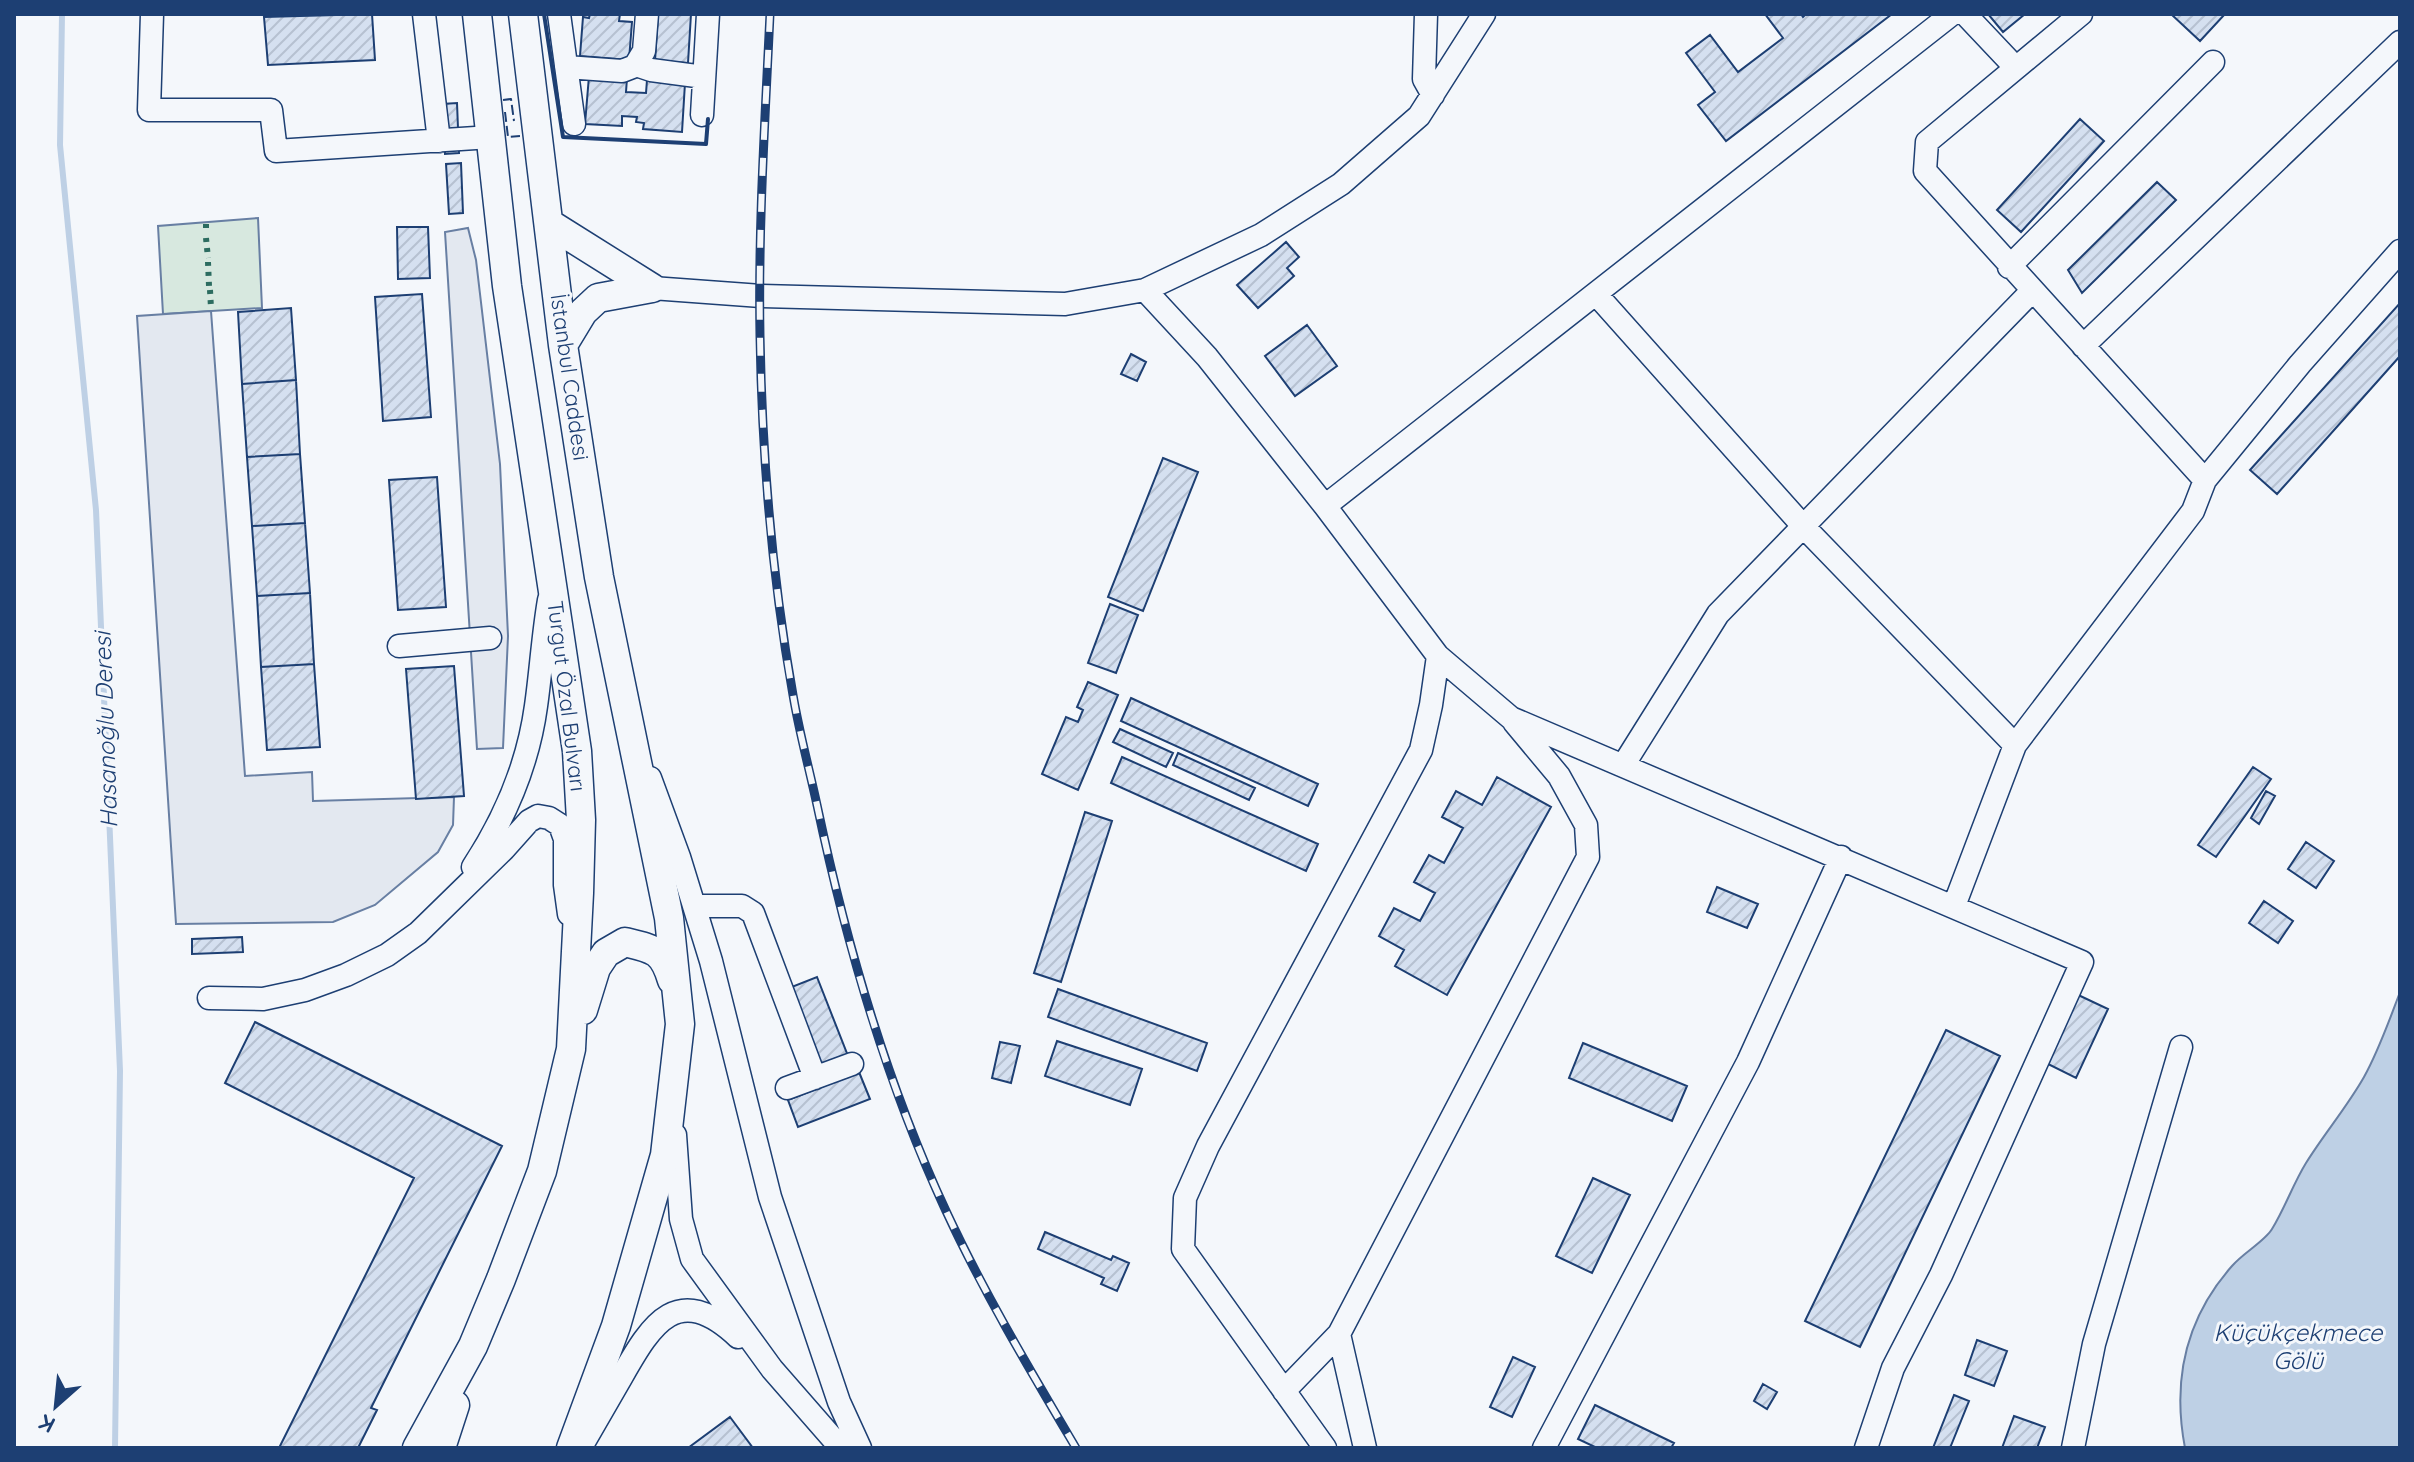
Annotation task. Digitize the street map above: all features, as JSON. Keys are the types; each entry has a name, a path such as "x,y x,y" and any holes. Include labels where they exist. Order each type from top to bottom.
{"main road":[{"name":"Turgut Özal Bulvarı","path":"417,1448 473,1346 542,1171 571,1049 576,947 581,820 577,751 507,286 477,14"},
{"name":"İstanbul Caddesi","path":"523,14 563,345 599,577 633,737"},
{"path":"550,224 652,288"},
{"path":"563,345 583,312 598,298 652,288"},
{"path":"571,1448 616,1326 665,1155 680,1024 669,918 633,737"},
{"path":"571,1049 596,968 606,953 625,942 651,948 663,957 672,977 680,1024"},
{"path":"441,1448 473,1346"}],"street":[{"path":"152,14 149,110 271,110 276,151 491,137"},
{"path":"424,14 439,141"},
{"path":"559,14 574,124"},
{"path":"566,67 622,71 636,65 644,51 647,14"},
{"path":"702,115 708,14"},
{"path":"1426,14 1424,79 1433,95"},
{"path":"652,288 761,296 1065,304 1145,290 1261,235 1341,184 1419,116 1484,14"},
{"path":"1325,506 1952,14"},
{"path":"1965,14 2016,68"},
{"path":"2081,14 1927,142 1925,171 2205,480"},
{"path":"2083,346 2400,42"},
{"path":"2009,267 2213,62"},
{"path":"636,65 704,77"},
{"path":"1954,906 2015,745 2193,511 2205,480 2300,364 2400,251"},
{"path":"1145,290 1207,357 1438,656 1511,718 1559,776 1586,825 1588,857 1339,1334 1284,1391"},
{"path":"1624,764 1718,614 2032,291"},
{"path":"1596,294 1803,526 2015,745"},
{"path":"453,898 505,814 524,764 536,708 552,579"},
{"path":"399,646 490,638"},
{"path":"1325,1448 1183,1249 1185,1198 1208,1146 1421,750 1438,656"},
{"path":"1511,718 2082,962 1941,1275 1893,1368 1866,1448"},
{"path":"633,737 675,845 711,961 770,1197 839,1402 860,1448"},
{"path":"209,998 263,999 305,990 387,955 418,933 529,821 538,816 560,825 565,839 565,885 576,947"},
{"path":"1544,1448 1748,1062 1841,857"},
{"path":"694,906 742,906 753,913 815,1078"},
{"path":"2073,1448 2094,1344 2181,1047"},
{"path":"787,1088 852,1064"},
{"path":"672,1095 681,1219 692,1259 772,1369 841,1448"},
{"path":"581,1448 638,1347 652,1327 668,1315 698,1313 717,1319 772,1369"},
{"path":"1339,1334 1365,1448"}],"shaded area":[{"path":"258,218 262,308 163,314 158,226"},
{"path":"468,228 476,260 500,464 508,636 503,748 477,749 445,232"},
{"path":"211,311 245,776 312,772 313,801 454,797 453,825 438,852 375,905 333,922 176,924 137,316"}],"water":[{"name":"Küçükçekmece Gölü","path":"2400,992 2400,1448 2185,1448 2181,1423 2182,1374 2186,1351 2203,1307 2232,1266 2272,1229 2306,1163 2364,1077"}],"building":[{"path":"372,14 375,60 268,65 264,17"},
{"path":"590,14 620,14 619,21 632,22 629,60 580,56 583,17 589,18"},
{"path":"658,14 691,14 688,63 655,61"},
{"path":"1765,14 1801,14 1803,17 1806,14 1892,14 1726,141 1698,105 1715,92 1686,53 1710,35 1738,72 1783,38"},
{"path":"1988,14 2025,14 2003,32"},
{"path":"2171,14 2225,14 2200,41"},
{"path":"589,76 627,78 626,92 646,93 647,80 685,83 682,132 643,129 644,123 636,122 637,117 622,116 622,126 585,124"},
{"path":"457,103 459,153 445,154 442,104"},
{"path":"2080,119 2104,141 2021,232 1997,210"},
{"path":"461,163 463,213 449,214 446,164"},
{"path":"2157,182 2176,200 2082,293 2068,270"},
{"path":"397,227 428,227 430,278 398,279"},
{"path":"1286,242 1299,257 1287,268 1294,276 1258,308 1237,285"},
{"path":"422,294 431,417 383,421 375,297"},
{"path":"2400,303 2400,356 2277,494 2250,470"},
{"path":"291,308 296,380 242,384 238,312"},
{"path":"1307,325 1337,366 1295,396 1265,356"},
{"path":"1131,354 1146,362 1137,381 1121,374"},
{"path":"296,380 300,454 247,457 242,384"},
{"path":"300,454 305,523 252,526 247,457"},
{"path":"1163,458 1198,472 1143,611 1108,597"},
{"path":"437,477 446,607 398,610 389,480"},
{"path":"305,523 310,593 257,596 252,526"},
{"path":"310,593 314,664 261,667 257,596"},
{"path":"1110,604 1138,615 1116,673 1088,663"},
{"path":"314,664 320,747 267,750 261,667"},
{"path":"454,666 464,796 416,799 406,669"},
{"path":"1088,682 1118,695 1078,790 1042,774 1066,717 1078,722 1083,710 1077,707"},
{"path":"1131,698 1318,784 1308,806 1121,721"},
{"path":"1120,729 1173,753 1166,767 1113,742"},
{"path":"1178,753 1255,788 1249,800 1173,765"},
{"path":"1122,757 1318,844 1306,871 1111,783"},
{"path":"2253,767 2271,779 2216,857 2198,845"},
{"path":"1497,777 1551,807 1447,995 1395,966 1404,950 1379,936 1394,908 1420,921 1435,893 1414,882 1429,855 1444,863 1463,828 1442,817 1456,791 1482,805"},
{"path":"2266,791 2275,796 2259,824 2251,818"},
{"path":"1085,812 1112,821 1061,982 1034,973"},
{"path":"2306,842 2334,861 2316,888 2288,869"},
{"path":"1717,887 1758,904 1747,928 1707,912"},
{"path":"2264,901 2293,921 2278,943 2249,923"},
{"path":"242,937 243,952 192,954 192,939"},
{"path":"817,977 848,1056 820,1067 789,988"},
{"path":"1058,989 1207,1043 1197,1071 1048,1017"},
{"path":"2074,993 2108,1009 2076,1078 2042,1061"},
{"path":"255,1022 502,1146 371,1408 377,1410 358,1448 279,1448 414,1178 225,1083"},
{"path":"1946,1030 2000,1056 1860,1347 1805,1321"},
{"path":"1057,1041 1142,1069 1130,1105 1045,1076"},
{"path":"1000,1042 1020,1046 1011,1083 992,1078"},
{"path":"1583,1043 1687,1086 1672,1121 1569,1078"},
{"path":"859,1072 870,1099 798,1127 788,1100"},
{"path":"1593,1178 1630,1195 1592,1273 1556,1256"},
{"path":"1045,1232 1111,1260 1113,1256 1129,1263 1117,1291 1101,1284 1104,1278 1038,1249"},
{"path":"1977,1340 2007,1351 1994,1386 1965,1375"},
{"path":"1513,1357 1535,1367 1512,1417 1490,1407"},
{"path":"1763,1384 1777,1392 1767,1409 1754,1401"},
{"path":"1954,1395 1969,1401 1950,1448 1933,1448"},
{"path":"1595,1405 1674,1443 1671,1448 1597,1448 1578,1439"},
{"path":"2014,1416 2045,1427 2037,1448 2002,1448"},
{"path":"730,1417 753,1448 688,1448"}],"waterway":[{"name":"Hasanoğlu Deresi","path":"62,14 60,145 96,510 120,1071 115,1448"}],"railway":[{"path":"770,14 761,215 761,381 774,561 798,722 841,909 870,1011 905,1113 924,1162 976,1272 1076,1448"}],"hedge":[{"path":"206,224 206,233"},
{"path":"206,238 208,258"},
{"path":"208,262 209,286"},
{"path":"210,290 211,308"}],"fence":[{"path":"544,14 563,137 706,144 708,119"},
{"path":"503,100 511,99 514,121"},
{"path":"505,112 508,137 520,136"}],"wall":[{"path":"544,14 563,137 706,144 708,119"}]}
